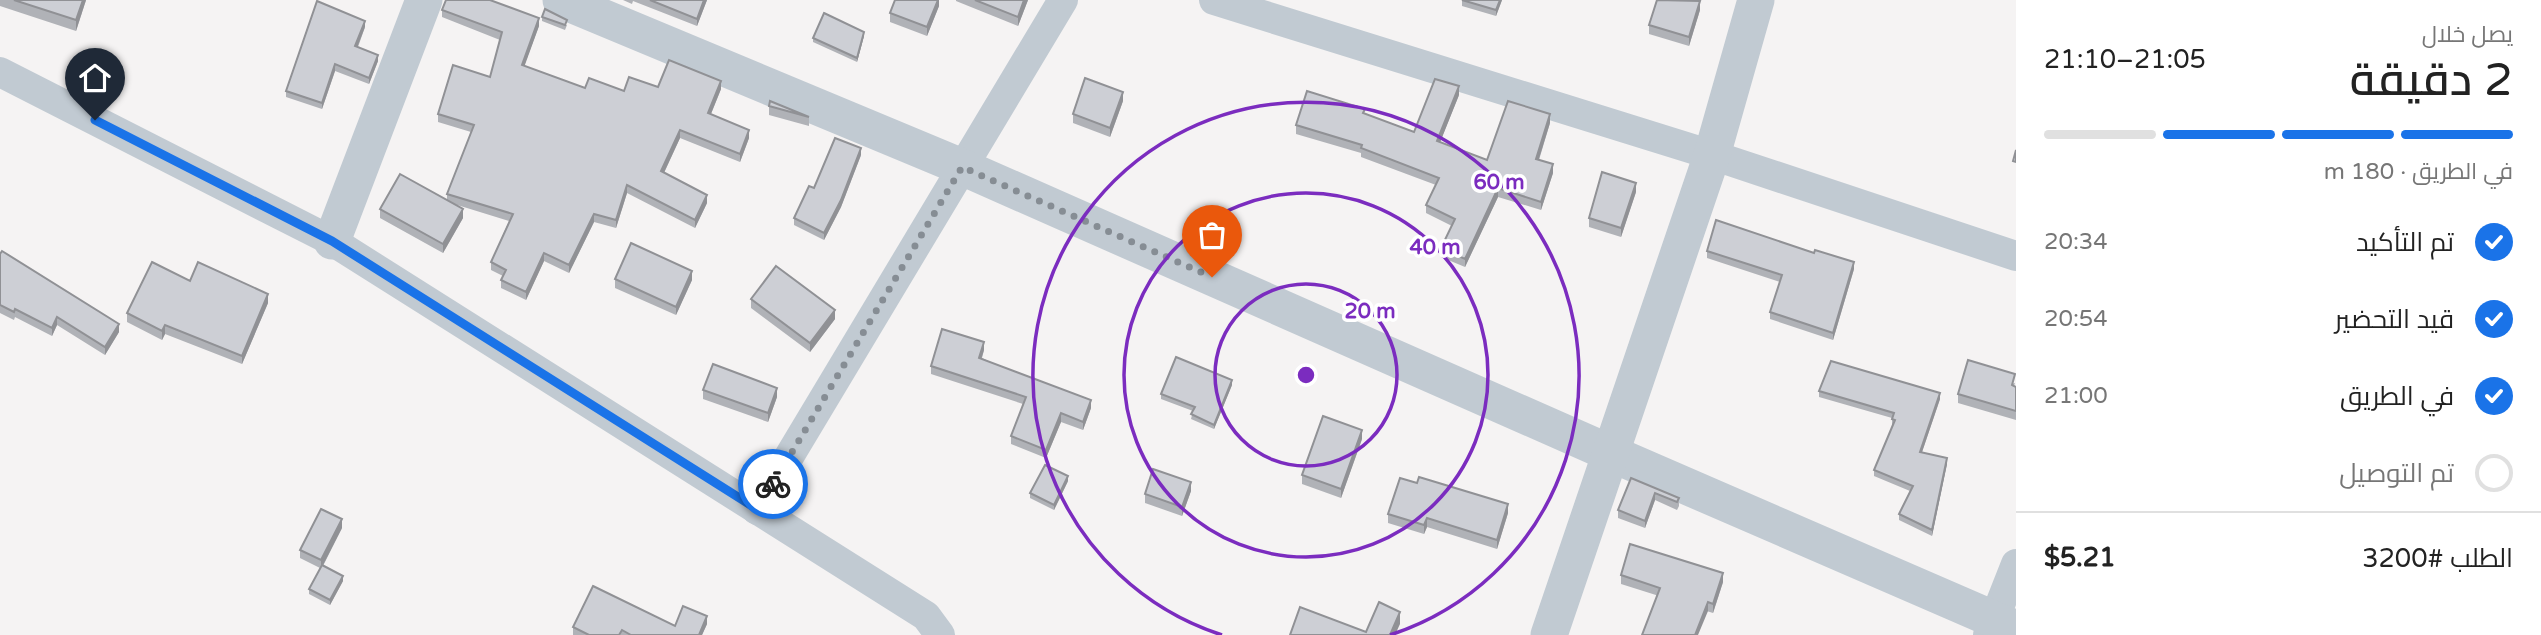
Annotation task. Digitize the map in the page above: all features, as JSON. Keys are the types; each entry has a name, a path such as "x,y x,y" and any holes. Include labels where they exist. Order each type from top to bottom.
{"street":[{"path":"332,241 424,0"},
{"path":"561,0 962,167 2000,628 2016,564"},
{"path":"757,509 1063,0"},
{"path":"1214,0 1712,155 2016,256"},
{"path":"1549,635 1712,155 1756,0"},
{"path":"0,72 332,241 757,509 933,626 960,635"}],"building":[{"path":"14,0 83,0 76,20"},
{"path":"446,0 490,0 539,18 522,65 585,88 589,78 624,91 629,77 658,87 669,60 721,81 708,113 749,130 740,154 680,130 661,171 707,195 695,220 627,185 616,220 594,214 569,265 544,253 526,292 501,280 506,270 491,262 513,214 447,194 474,125 438,114 453,65 490,77 502,32 442,10"},
{"path":"650,0 704,0 697,19"},
{"path":"895,0 938,0 927,27 890,13"},
{"path":"975,0 1024,0 1018,17"},
{"path":"1462,0 1500,0 1496,10"},
{"path":"1657,0 1700,1 1689,37 1649,25"},
{"path":"317,1 365,21 355,46 378,55 369,78 335,64 322,103 286,91"},
{"path":"545,9 567,20 565,25 542,17"},
{"path":"824,13 864,32 857,58 813,38"},
{"path":"1085,78 1123,92 1110,128 1073,114"},
{"path":"1435,79 1459,86 1437,141 1487,160 1508,101 1550,114 1536,159 1553,164 1541,202 1498,188 1465,259 1441,248 1455,219 1426,205 1439,178 1361,148 1362,145 1296,125 1307,91 1365,109 1363,113 1414,132"},
{"path":"770,101 809,117 769,106"},
{"path":"835,138 861,148 841,200 824,233 794,218 809,186 814,188"},
{"path":"1602,172 1636,183 1621,228 1589,218"},
{"path":"400,174 463,209 443,244 380,209"},
{"path":"1716,220 1814,253 1815,250 1854,262 1833,333 1770,312 1782,275 1707,251"},
{"path":"631,243 692,271 676,307 615,279"},
{"path":"2,251 119,324 105,347 57,317 52,328 15,309 14,312 0,305"},
{"path":"152,262 190,281 198,262 268,294 242,356 165,325 162,331 127,313"},
{"path":"776,266 835,310 810,343 751,299"},
{"path":"942,329 984,342 979,358 1091,400 1083,422 1061,413 1046,450 1011,436 1026,397 931,366"},
{"path":"1176,357 1232,380 1214,425 1191,414 1195,407 1161,394"},
{"path":"1968,360 2015,374 2012,385 2016,387 2016,411 1958,394"},
{"path":"1831,361 1940,393 1920,452 1947,458 1932,530 1899,514 1913,486 1874,470 1895,420 1892,419 1894,413 1819,391"},
{"path":"713,364 777,388 768,413 703,390"},
{"path":"1323,416 1362,430 1341,489 1302,475"},
{"path":"1045,465 1068,476 1054,505 1030,493"},
{"path":"1153,469 1191,482 1182,507 1145,494"},
{"path":"1419,477 1508,504 1497,540 1427,518 1424,525 1388,514 1400,478 1417,483"},
{"path":"1631,478 1679,498 1677,502 1655,493 1645,521 1618,510"},
{"path":"321,509 342,519 321,560 300,550"},
{"path":"1630,544 1723,573 1713,604 1708,602 1695,635 1642,635 1660,588 1621,575"},
{"path":"322,565 343,576 330,600 309,589"},
{"path":"593,586 675,626 683,606 707,616 699,635 631,635 622,630 619,635 589,635 573,627"},
{"path":"1379,602 1400,612 1390,635 1290,635 1300,607 1366,632"}],"way so far":[{"path":"773,484 962,167 1212,277"}],"route":[{"path":"95,120 332,241 757,509 773,484"}]}
